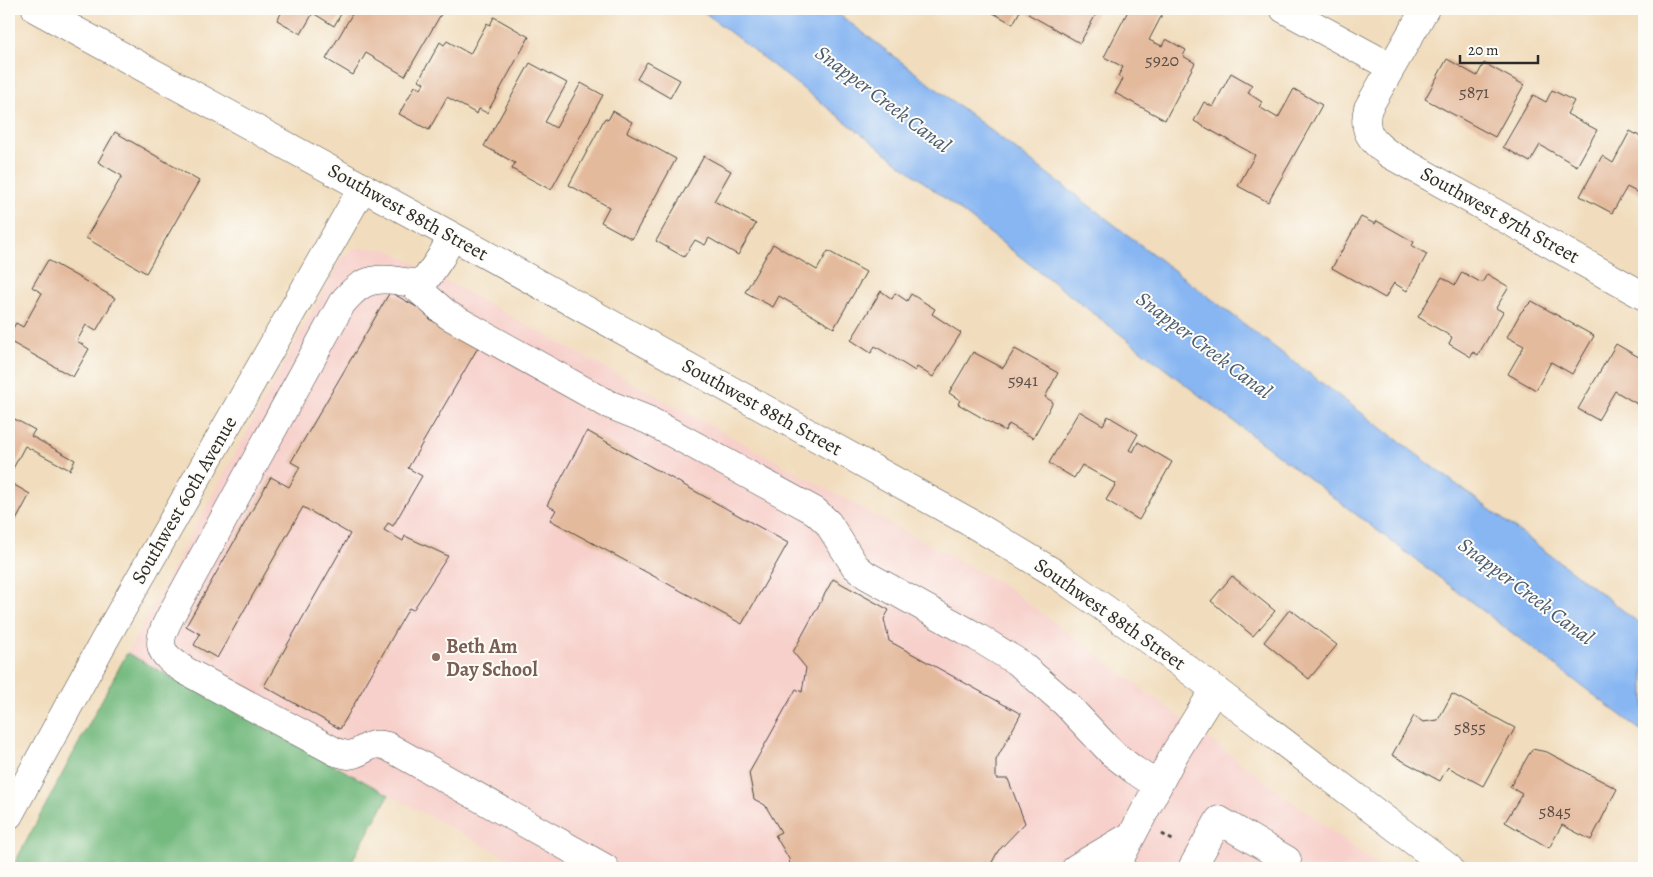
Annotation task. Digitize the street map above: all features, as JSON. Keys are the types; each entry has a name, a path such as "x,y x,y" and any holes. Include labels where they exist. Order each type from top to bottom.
{"street":[{"name":"Southwest 88th Street","path":"36,9 452,236 1017,550 1083,592 1215,689 1449,868"},
{"path":"1284,9 1391,67 1425,9"},
{"name":"Southwest 87th Street","path":"1391,67 1368,108 1366,125 1368,133 1374,142 1389,154 1644,296"},
{"name":"Southwest 60th Avenue","path":"9,815 99,649 363,187"},
{"path":"452,236 441,257 424,282 412,284 393,280 370,280 359,286 342,302 171,615 162,633 160,642 168,658 186,671 336,752 348,755 368,745 379,744 387,746 605,868"},
{"path":"412,284 448,315 608,404 648,420 815,511 828,523 855,566 866,575 1020,663 1065,703 1112,752 1158,786"},
{"path":"1115,868 1192,724 1215,689"},
{"path":"1192,868 1219,820 1287,860 1282,868"},
{"path":"1076,868 1132,835"}],"shaded area":[{"path":"358,247 389,250 1007,587 1381,868 525,868 127,653 342,257"}],"green space":[{"path":"127,653 389,795 348,868 12,868"}],"water":[{"name":"Snapper Creek Canal","path":"700,9 832,9 1290,359 1610,600 1644,627 1644,733 1204,399"}],"building":[{"path":"284,9 344,9 334,26 313,13 301,34 277,20"},
{"path":"355,9 444,9 405,76 366,53 353,75 326,59"},
{"path":"986,9 1021,9 1013,24"},
{"path":"1032,9 1099,9 1080,43 1028,14"},
{"path":"1129,9 1165,9 1149,40 1162,46 1166,39 1186,50 1183,56 1195,63 1165,120 1115,93 1123,79 1118,76 1123,67 1104,57"},
{"path":"494,17 529,37 487,113 479,109 477,114 447,97 429,130 399,114 415,86 421,89 424,83 419,80 440,42 444,45 447,41 470,54 487,23 490,25"},
{"path":"1447,59 1477,76 1484,63 1524,85 1495,137 1425,99"},
{"path":"647,62 680,80 670,98 637,79"},
{"path":"530,63 567,83 545,122 556,128 581,83 603,95 551,190 512,169 515,163 484,146"},
{"path":"1231,73 1252,85 1248,93 1262,102 1259,107 1278,118 1294,89 1322,105 1268,202 1238,186 1255,155 1194,121 1204,102 1213,107"},
{"path":"1552,90 1574,101 1567,114 1597,130 1577,166 1540,145 1530,162 1503,147 1533,95 1546,102"},
{"path":"613,111 632,122 627,132 676,159 632,239 601,222 609,207 569,185 605,118 608,120"},
{"path":"1630,131 1641,137 1644,132 1644,196 1627,187 1612,213 1580,196 1602,156 1613,163"},
{"path":"115,132 199,181 146,273 86,238 122,176 98,162"},
{"path":"704,156 731,171 714,201 756,224 738,255 709,238 705,245 695,240 684,257 656,241"},
{"path":"1361,217 1375,224 1377,221 1414,242 1412,246 1427,254 1407,291 1394,283 1385,298 1332,268"},
{"path":"773,244 817,270 828,251 866,272 834,328 779,296 773,307 745,292"},
{"path":"48,260 115,298 96,331 86,325 77,341 89,349 73,377 9,341 9,335 16,323 23,327 42,293 32,287"},
{"path":"1462,272 1482,283 1487,274 1509,287 1496,308 1503,312 1478,355 1473,352 1471,357 1449,344 1452,337 1418,317 1442,277 1455,285"},
{"path":"881,291 892,299 895,293 907,301 911,294 935,309 932,314 961,333 933,377 917,367 915,371 875,346 871,353 851,340"},
{"path":"390,292 431,315 429,319 480,344 408,468 422,476 393,526 388,523 384,530 403,541 405,536 448,556 413,610 409,608 340,729 264,686 350,534 303,507 217,658 194,645 200,634 186,626 271,477 289,487 300,467 291,462"},
{"path":"1532,301 1594,336 1572,374 1551,362 1536,390 1508,374 1524,346 1507,337 1521,312"},
{"path":"1616,344 1644,360 1644,408 1615,391 1598,420 1578,409"},
{"path":"1015,349 1058,373 1045,397 1053,402 1033,438 1009,424 1005,431 958,404 960,400 949,393 973,352 1003,368"},
{"path":"1079,411 1103,425 1108,416 1138,434 1129,450 1133,452 1138,442 1172,462 1139,520 1106,500 1116,484 1082,465 1074,478 1049,463"},
{"path":"9,416 35,430 31,436 75,460 70,470 25,446 9,476"},
{"path":"587,431 788,543 742,624 550,520 556,510 547,505"},
{"path":"9,482 30,494 13,526 9,523"},
{"path":"1232,576 1275,611 1253,636 1211,601"},
{"path":"833,579 889,610 884,619 889,641 1021,714 996,760 996,779 1008,779 1025,823 998,851 989,868 790,868 789,859 775,835 781,832 765,805 754,799 749,773 796,689 802,692 806,668 793,652"},
{"path":"1290,609 1337,645 1309,679 1264,642"},
{"path":"1452,694 1515,728 1483,786 1448,767 1440,781 1392,755 1414,716 1423,722 1438,720"},
{"path":"1532,749 1547,752 1617,789 1591,840 1562,825 1549,848 1505,822 1522,794 1510,787"}],"place":[{"name":"Beth Am Day School","path":"436,657"}]}
